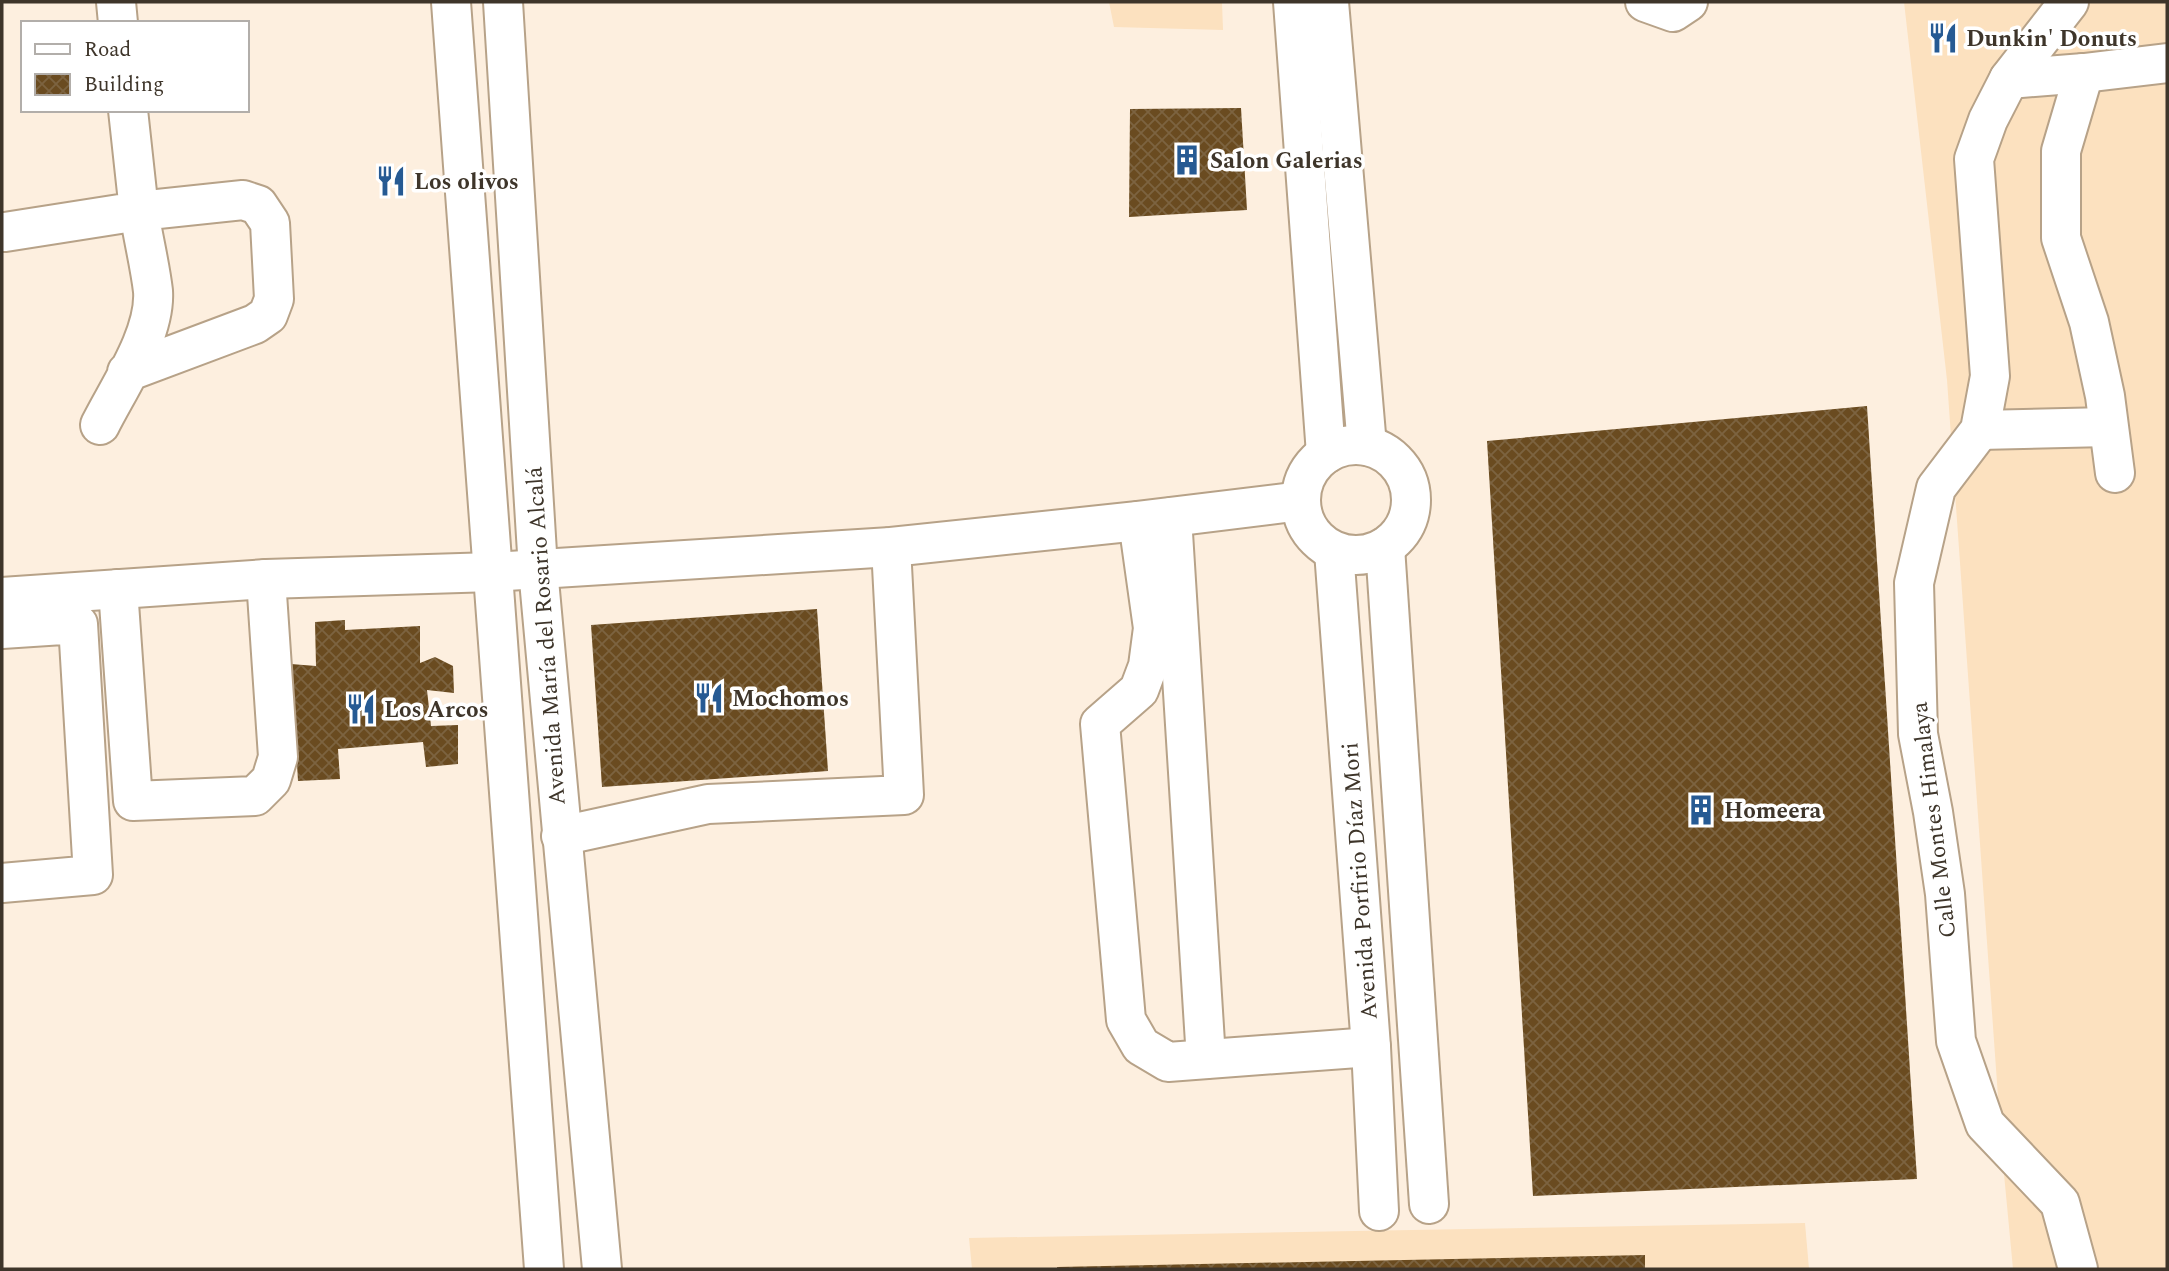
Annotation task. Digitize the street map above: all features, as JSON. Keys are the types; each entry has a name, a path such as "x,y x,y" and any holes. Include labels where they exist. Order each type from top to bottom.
{"street":[{"path":"116,2 118,21"},
{"name":"Avenida María del Rosario Alcalá","path":"452,2 544,1269"},
{"name":"Avenida María del Rosario Alcalá","path":"503,2 538,569 603,1269"},
{"path":"1293,2 1326,454"},
{"path":"1329,2 1367,446"},
{"path":"1645,2 1673,12 1688,2"},
{"name":"Calle Montes Himalaya","path":"2068,2 2009,79 1988,120 1974,159 1990,376 1980,430 1936,488 1914,583 1918,734 1945,894 1956,1041 1985,1124 2060,1203 2078,1269"},
{"path":"2009,79 2084,74 2167,63"},
{"path":"2084,74 2061,151 2061,238 2088,321 2105,396 2115,473"},
{"path":"100,425 147,333 153,294 139,211 128,112"},
{"path":"5,232 139,211 243,200 258,205 270,223 274,299 268,314 255,324 127,372"},
{"path":"1980,430 2108,428"},
{"path":"1353,445 1367,446 1382,451 1395,461 1405,475 1410,490 1410,506 1407,523 1398,537 1369,554 1351,555 1334,551 1320,542 1310,531 1301,501 1307,475 1315,463 1326,454 1353,445"},
{"path":"2,597 266,579 493,572 891,547 1301,501"},
{"path":"1155,519 1206,1059"},
{"path":"1155,519 1153,628 1148,666 1139,690 1100,724 1126,1020 1141,1046 1168,1062 1371,1047"},
{"path":"561,836 708,804 904,795 891,547"},
{"name":"Avenida Porfirio Díaz Mori","path":"1385,547 1429,1204"},
{"name":"Avenida Porfirio Díaz Mori","path":"1334,551 1371,1047 1379,1211"},
{"path":"118,589 133,801 255,796 271,780 278,757 266,579"},
{"path":"2,629 78,624 93,875 2,883"}],"shaded area":[{"path":"1109,2 1222,2 1223,30 1114,27"},
{"path":"1904,2 2167,2 2167,1269 2013,1269 2002,1153 1947,380"},
{"path":"1805,1223 1809,1269 972,1269 969,1238"}],"building":[{"name":"Salon Galerias","path":"1241,108 1247,210 1129,217 1130,109"},
{"name":"Homeera","path":"1867,406 1917,1179 1533,1196 1487,441"},
{"name":"Mochomos","path":"817,609 828,771 602,787 591,625"},
{"name":"Los Arcos","path":"345,620 345,630 420,626 420,663 435,657 453,666 454,693 427,690 431,726 458,725 458,764 426,767 423,742 338,749 340,779 298,781 291,664 316,666 315,622"},
{"path":"1645,1255 1645,1269 1057,1269 1057,1267"}],"place":[{"name":"Dunkin' Donuts","path":"1943,38"},
{"name":"Salon Galerias","path":"1187,160"},
{"name":"Los olivos","path":"391,181"},
{"name":"Mochomos","path":"709,698"},
{"name":"Los Arcos","path":"361,709"},
{"name":"Homeera","path":"1701,810"}]}
